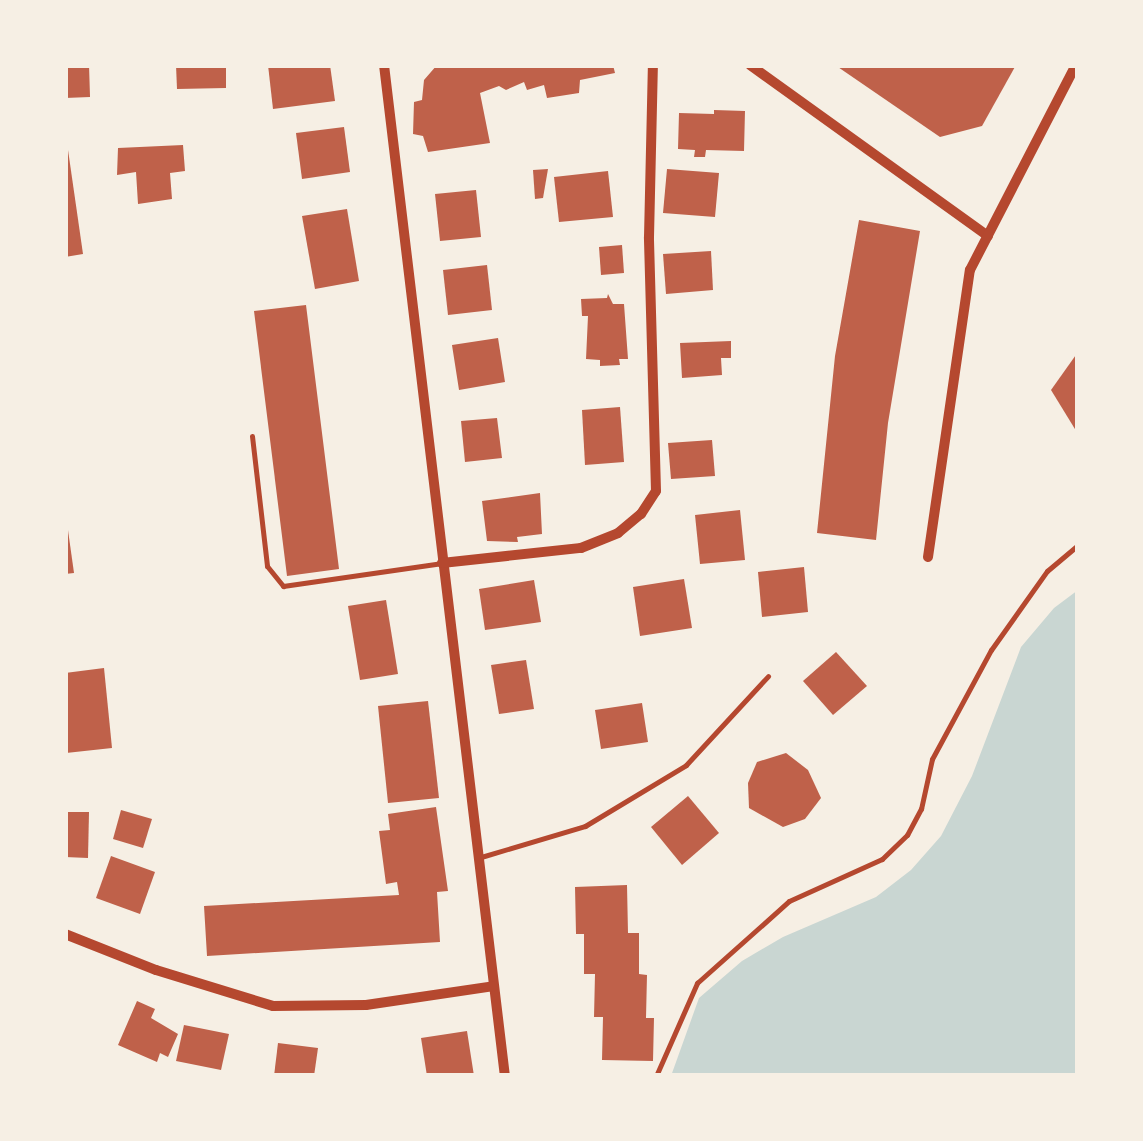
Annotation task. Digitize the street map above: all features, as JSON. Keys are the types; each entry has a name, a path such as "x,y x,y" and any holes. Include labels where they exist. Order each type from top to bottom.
{"street":[{"path":"384,65 505,1076"},
{"path":"442,563 581,548 618,533 641,514 656,491 649,237 652,65"},
{"path":"750,65 988,236"},
{"path":"928,557 970,270 1076,65"},
{"path":"65,934 156,970 273,1006 366,1004 494,986"}],"lane":[{"path":"252,436 267,566 283,586 442,563"},
{"path":"478,858 584,826 686,765 768,676"}],"path":[{"path":"656,1076 697,983 789,901 882,859 907,835 921,809 932,759 991,650 1046,571 1078,546"}],"shaded area":[{"path":"1078,590 1078,1076 671,1076 699,998 742,961 783,937 876,897 911,870 941,836 972,776 1021,647 1054,608"}],"building":[{"path":"65,65 89,65 90,97 65,98"},
{"path":"176,65 226,65 226,88 177,89"},
{"path":"268,65 330,65 335,101 273,109"},
{"path":"437,65 613,65 615,73 580,80 579,93 547,98 544,85 527,90 524,82 506,90 499,86 480,93 490,143 428,152 423,136 413,134 414,102 422,100 424,80"},
{"path":"835,65 1016,65 982,126 940,137"},
{"path":"714,110 745,111 744,151 706,150 705,157 694,157 695,150 678,149 679,113 714,114"},
{"path":"344,127 350,172 302,179 296,133"},
{"path":"65,144 83,254 65,257"},
{"path":"183,145 185,171 170,173 172,199 138,204 136,172 117,175 118,148"},
{"path":"548,169 543,198 535,199 533,170"},
{"path":"667,169 719,173 715,217 663,213"},
{"path":"608,171 613,217 559,222 554,177"},
{"path":"476,190 481,237 440,241 435,194"},
{"path":"347,209 359,281 315,289 302,216"},
{"path":"859,220 920,231 888,423 876,540 817,533 835,356"},
{"path":"622,245 624,273 601,275 599,247"},
{"path":"711,251 713,290 666,294 663,254"},
{"path":"487,265 492,310 448,315 443,270"},
{"path":"608,294 613,304 624,304 628,359 619,359 620,365 600,366 600,360 586,359 588,316 582,316 581,299 607,298"},
{"path":"306,305 339,569 287,576 254,311"},
{"path":"498,338 505,382 459,390 452,345"},
{"path":"731,341 731,358 721,358 722,375 682,378 680,343"},
{"path":"1078,352 1078,434 1051,390"},
{"path":"620,407 624,462 585,465 582,410"},
{"path":"497,418 502,458 465,462 461,421"},
{"path":"712,440 715,476 671,479 668,443"},
{"path":"540,493 542,534 517,537 518,542 487,541 482,501"},
{"path":"65,509 74,573 65,574"},
{"path":"740,510 745,560 700,564 695,515"},
{"path":"804,567 808,612 762,617 758,572"},
{"path":"684,579 692,628 640,636 633,587"},
{"path":"534,580 541,622 485,630 479,589"},
{"path":"386,600 398,674 360,680 348,606"},
{"path":"836,652 867,686 833,715 803,681"},
{"path":"526,660 534,709 499,714 491,665"},
{"path":"104,668 112,748 66,753 65,673"},
{"path":"428,701 439,798 388,803 378,706"},
{"path":"642,703 648,742 601,749 595,710"},
{"path":"786,753 808,770 821,798 805,819 783,827 749,808 748,783 757,762"},
{"path":"688,796 719,833 682,865 651,827"},
{"path":"436,807 448,891 437,892 440,942 207,956 204,906 399,895 397,882 386,884 379,831 390,830 388,814"},
{"path":"121,810 152,819 143,848 113,839"},
{"path":"65,812 89,812 88,858 65,857"},
{"path":"111,856 155,872 140,914 96,898"},
{"path":"627,885 628,933 639,933 639,974 647,975 646,1018 654,1018 653,1061 602,1060 603,1017 594,1017 595,974 584,974 584,934 576,934 575,887"},
{"path":"137,1001 155,1009 151,1018 178,1034 168,1057 160,1053 157,1062 118,1045"},
{"path":"184,1025 229,1034 221,1070 176,1061"},
{"path":"467,1031 474,1076 427,1076 421,1038"},
{"path":"278,1043 318,1048 314,1076 274,1076"}]}
